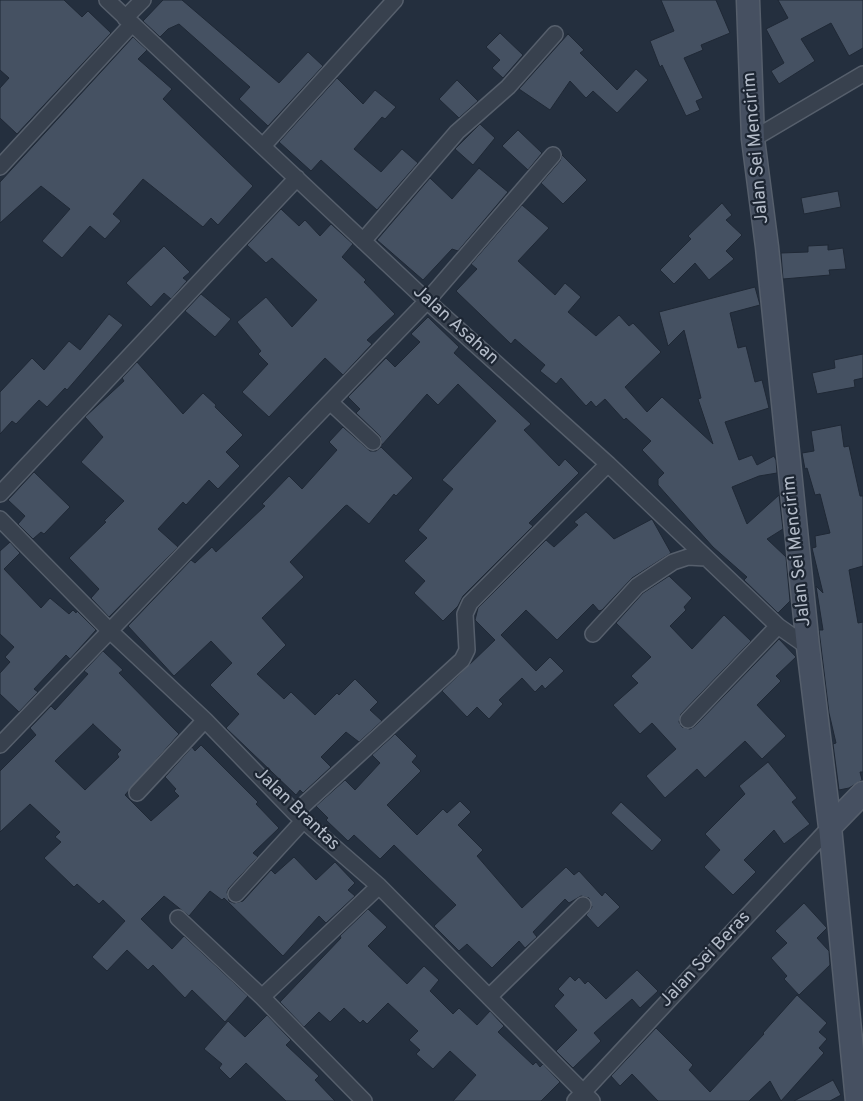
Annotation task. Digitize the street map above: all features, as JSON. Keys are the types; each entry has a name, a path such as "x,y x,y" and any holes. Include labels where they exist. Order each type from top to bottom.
{"street":[{"name":"Jalan Asahan","path":"107,0 427,301 608,464 778,626 808,647"},
{"path":"0,167 129,21 143,0"},
{"path":"264,146 395,0"},
{"name":"Jalan Sei Mencirim","path":"748,0 753,139 767,247 808,647 830,827 857,1101"},
{"path":"363,241 457,132 508,87 555,34"},
{"path":"753,139 863,74"},
{"path":"0,745 427,301 553,155"},
{"path":"0,494 297,178"},
{"path":"330,402 373,442"},
{"path":"236,894 299,817 462,660 467,650 465,614 470,603 608,464"},
{"name":"Jalan Brantas","path":"0,520 110,631 205,720 299,817 379,886 489,997 583,1098"},
{"path":"593,634 637,586 673,562 688,557 706,558"},
{"path":"688,720 778,626"},
{"path":"137,793 205,720"},
{"path":"830,827 863,793"},
{"name":"Jalan Sei Beras","path":"583,1098 830,827"},
{"path":"262,996 379,886"},
{"path":"489,997 584,905"},
{"path":"178,918 262,996 364,1101"}],"building":[{"path":"0,0 64,0 82,17 88,11 111,33 17,134 0,118 0,88 9,78 0,70"},
{"path":"163,0 182,0 279,83 308,52 323,66 268,126 239,99 250,87 179,24 168,29 160,37 143,21"},
{"path":"661,0 716,0 730,33 701,45 703,50 684,58 703,98 696,101 700,110 686,116 662,65 660,67 650,41 674,31"},
{"path":"778,0 863,0 863,48 849,56 831,23 801,39 815,61 779,84 771,71 784,63 766,29 788,18"},
{"path":"500,33 523,55 503,78 492,68 500,60 486,47"},
{"path":"568,34 584,50 580,53 617,90 636,69 648,80 617,113 593,91 586,98 570,81 550,110 519,89"},
{"path":"133,37 147,50 138,59 172,89 163,99 253,186 218,225 211,218 203,227 143,179 113,214 121,221 105,239 90,226 62,258 42,241 70,209 41,186 0,223 0,182"},
{"path":"337,78 363,104 375,90 396,107 385,119 382,117 354,149 381,172 402,149 418,163 377,210 321,160 311,171 279,142"},
{"path":"457,80 478,101 459,118 439,99"},
{"path":"480,124 495,138 473,165 455,149"},
{"path":"518,130 542,153 528,170 502,146"},
{"path":"562,155 587,180 563,204 541,183 560,161"},
{"path":"479,168 508,192 458,251 452,249 423,280 377,240 430,178 452,199"},
{"path":"838,191 841,207 804,214 801,198"},
{"path":"722,203 732,215 726,220 742,235 726,251 734,259 709,280 695,263 674,284 660,270 691,239 688,236"},
{"path":"522,205 549,228 518,261 555,295 565,283 581,297 568,312 596,336 619,315 629,326 633,323 661,352 625,387 647,412 662,397 713,444 698,399 701,398 684,330 668,346 659,312 755,287 760,305 730,313 738,348 746,346 755,382 762,380 769,408 725,422 739,460 752,455 757,465 774,456 776,460 777,473 759,476 732,487 747,524 779,495 783,529 767,539 786,557 790,601 778,613 744,580 747,577 713,547 658,485 658,479 664,473 642,450 651,441 626,418 624,420 605,399 596,407 591,401 586,406 561,378 556,384 540,371 545,365 515,339 511,344 456,291 477,269 471,264"},
{"path":"281,209 299,226 305,220 320,236 331,224 353,244 342,257 366,280 364,282 395,314 367,340 372,344 343,375 325,358 269,417 242,392 268,364 258,354 261,351 237,322 266,297 292,327 317,300 272,258 266,263 247,245"},
{"path":"828,245 828,250 843,248 846,269 829,270 830,275 783,279 781,253 808,252 808,246"},
{"path":"164,246 190,272 183,278 187,281 171,299 164,293 151,307 126,283"},
{"path":"201,294 231,319 215,337 185,311"},
{"path":"109,314 123,325 67,390 65,388 47,407 39,400 16,424 12,421 0,434 0,392 32,358 44,370 69,341 80,350"},
{"path":"428,317 459,347 454,353 531,424 524,430 559,466 565,459 579,473 529,523 533,526 463,596 458,606 443,621 414,593 425,581 404,561 427,538 418,530 453,489 442,480 496,421 458,384 438,405 427,394 382,445 380,436 356,413 360,409 348,397 386,358 395,367 420,342 411,334"},
{"path":"863,354 863,378 854,380 855,387 817,394 812,373 835,368 834,360"},
{"path":"137,362 183,414 203,393 216,405 215,407 243,435 226,452 240,466 218,489 209,480 186,505 183,502 158,529 178,547 109,617 91,598 99,589 69,558 106,522 104,521 124,501 81,462 103,437 85,417 124,381 122,378"},
{"path":"841,425 844,447 849,446 860,496 863,496 863,566 849,570 858,623 863,622 863,772 860,772 862,780 849,788 839,790 833,744 836,743 829,713 819,630 823,630 816,586 823,593 812,548 816,547 815,536 830,533 820,494 815,495 807,468 805,469 802,453 814,451 811,431"},
{"path":"343,427 370,451 376,451 381,447 413,478 396,496 394,494 369,524 347,505 345,506 290,562 304,577 262,618 286,645 257,674 284,699 291,692 315,715 337,693 339,695 355,679 378,702 370,710 382,721 359,742 346,732 321,757 331,767 303,793 300,790 296,795 226,728 239,714 210,685 232,663 211,641 174,676 128,626 191,560 195,563 212,547 216,552 265,506 262,504 289,476 302,489 337,450 329,442"},
{"path":"34,472 70,507 44,534 41,532 33,539 18,524 25,516 8,500"},
{"path":"586,512 614,539 652,519 671,553 632,578 602,610 599,611 593,604 557,640 526,610 501,635 536,671 550,657 564,671 545,689 542,685 535,692 522,678 499,700 503,704 489,719 477,707 467,717 442,691 495,640 475,620 478,608 546,540 554,547 578,525 574,522"},
{"path":"10,542 20,553 4,569 41,608 50,598 69,614 73,610 76,613 77,611 96,630 70,659 66,655 34,689 38,692 19,712 0,694 0,673 10,662 5,657 14,647 0,634 0,551"},
{"path":"669,576 692,598 684,607 686,610 670,626 692,649 724,615 751,641 681,714 679,722 682,727 690,729 695,726 779,639 796,657 776,676 781,681 757,705 786,736 762,759 745,741 705,778 697,769 665,798 646,776 676,749 652,723 640,734 613,705 638,683 631,676 651,657 616,623 643,593"},
{"path":"103,651 123,670 119,673 179,734 125,795 151,821 179,796 174,791 176,789 165,777 192,747 195,751 201,745 258,802 256,804 279,828 253,853 258,857 229,888 227,892 229,901 234,903 243,901 271,870 275,874 294,857 316,880 335,862 355,883 348,890 355,896 326,923 319,916 283,956 224,898 222,900 210,891 189,916 164,896 141,919 172,949 184,936 248,996 225,1022 192,990 185,998 153,965 148,970 127,950 107,971 92,957 125,921 103,900 99,904 77,884 74,887 44,858 61,842 55,837 60,832 30,804 0,832 0,771 36,735 30,728 51,706 55,710 88,674 84,671","holes":["93,724 121,750 117,754 119,757 85,790 55,761"]},
{"path":"395,734 417,756 412,762 421,771 387,805 417,835 443,809 447,813 460,801 471,812 458,825 483,850 477,856 522,908 566,867 574,875 579,871 602,896 605,892 620,907 598,928 586,915 592,907 589,898 581,896 569,903 565,899 533,932 537,937 525,948 519,941 492,968 467,944 459,951 434,926 456,905 394,845 380,859 354,835 348,841 326,820 328,818 316,806 345,780 355,790 380,763 372,755"},
{"path":"768,762 797,798 792,802 810,824 784,844 774,830 744,860 756,872 733,895 704,867 720,850 705,834 745,794 739,786"},
{"path":"621,802 662,840 652,851 611,813"},
{"path":"804,903 827,928 817,938 829,951 830,965 799,995 784,979 787,976 771,958 787,943 775,931"},
{"path":"368,909 387,927 368,946 407,984 424,966 439,980 430,991 453,1014 459,1008 477,1025 490,1011 504,1026 498,1032 533,1065 536,1062 540,1067 543,1064 560,1082 541,1101 453,1101 476,1075 450,1051 433,1069 416,1054 420,1050 409,1040 418,1031 388,1003 367,1024 363,1020 360,1023 344,1008 330,1022 319,1012 304,1027 280,1002 341,938 340,936"},
{"path":"637,970 658,991 640,1008 632,999 594,1033 601,1041 573,1068 556,1051 577,1030 554,1006 564,995 558,989 570,976 575,981 579,977 585,984 588,981 606,999"},
{"path":"797,995 827,1023 819,1032 827,1039 819,1048 824,1053 781,1101 770,1081 749,1101 658,1101 632,1074 620,1086 611,1076 656,1028 693,1065 689,1070 710,1092"},
{"path":"267,1015 291,1040 286,1045 319,1076 315,1080 335,1101 286,1101 246,1063 230,1079 219,1068 222,1064 204,1049 228,1021 245,1037"},
{"path":"833,1080 841,1095 830,1101 794,1101"}]}
